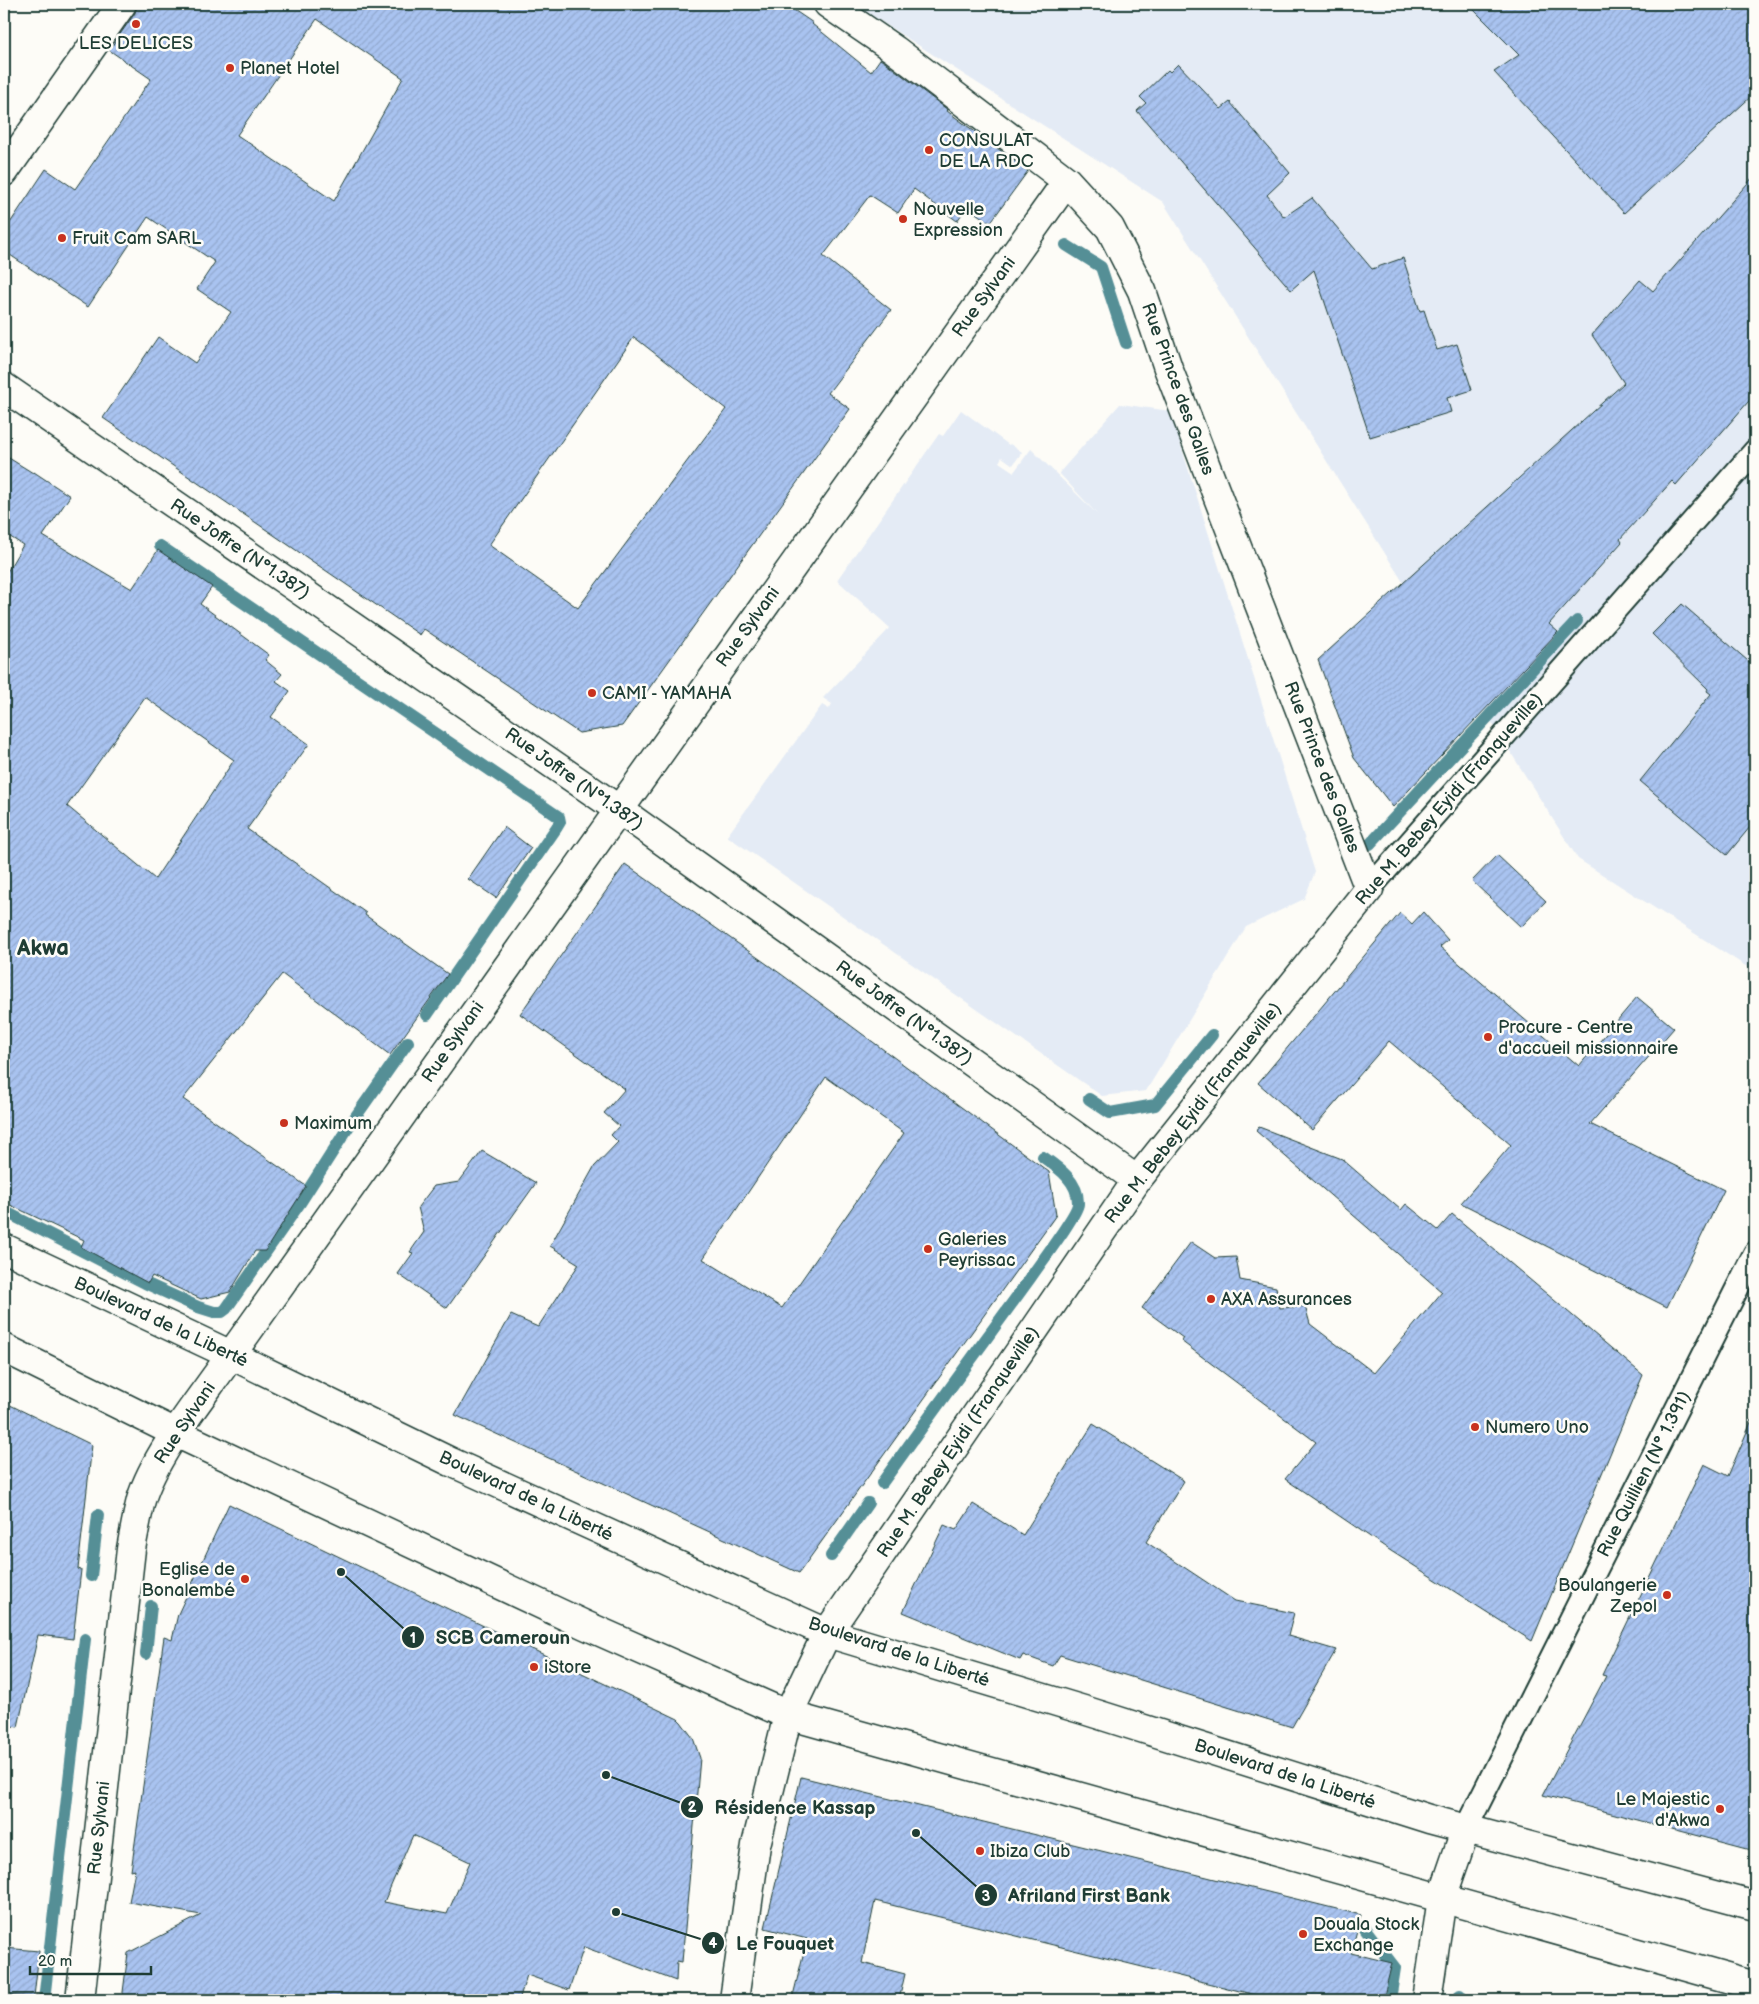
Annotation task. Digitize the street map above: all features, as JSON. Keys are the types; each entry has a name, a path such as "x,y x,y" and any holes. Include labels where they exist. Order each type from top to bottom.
{"street":[{"path":"4,172 122,4"},
{"name":"Rue Prince des Galles","path":"828,4 895,50 1067,181 1110,228 1142,291 1168,368 1369,889"},
{"name":"Rue Sylvani","path":"80,2000 131,1549 141,1500 154,1469 176,1433 231,1354 1067,181"},
{"name":"Rue Joffre (N°1.387)","path":"4,387 618,809 1137,1180"},
{"name":"Rue M. Bebey Eyidi (Franqueville)","path":"734,2000 756,1845 788,1715 827,1633 1137,1180 1369,889"},
{"name":"Boulevard de la Liberté","path":"4,1248 231,1354 451,1462 827,1633 1087,1711 1429,1819 1755,1906"},
{"path":"4,1348 176,1433 585,1625 788,1715 1755,1986"},
{"path":"1427,2000 1442,1898 1466,1828"}],"lane":[{"name":"Rue M. Bebey Eyidi (Franqueville)","path":"1369,889 1755,451"},
{"name":"Rue Quillien (N° 1.391)","path":"1466,1828 1755,1253"}],"shaded area":[{"path":"854,4 1755,4 1755,972 1578,859 1163,202"},
{"path":"1120,404 1170,411 1315,872 1304,899 1246,927 1146,1091 1102,1096 727,836 822,705 829,709 832,704 823,698 890,628 837,580 939,434 943,436 961,410 1009,445 1022,452 1013,465 1002,457 999,462 1014,472 1031,449 1098,515 1059,473"}],"building":[{"path":"137,4 785,4 813,23 871,72 880,59 886,63 1028,171 990,223 967,207 957,221 914,189 898,213 870,195 823,256 891,310 828,393 850,409 622,726 579,733 424,629 420,635 103,418 158,337 195,363 231,312 197,289 215,262 148,217 88,307 4,251 4,232 46,169 75,189 151,79 109,50 135,13","holes":["317,19 403,78 334,201 237,135","634,337 726,409 578,608 489,545"]},
{"path":"1468,4 1755,4 1755,93 1624,213 1494,72 1519,55"},
{"path":"1178,64 1221,109 1230,102 1290,173 1267,195 1284,217 1312,198 1372,269 1403,258 1420,311 1424,310 1437,350 1457,344 1472,390 1447,398 1451,412 1370,437 1314,270 1291,290 1137,111 1146,103 1140,97 1168,70 1170,72"},
{"path":"1755,175 1755,394 1676,485 1672,481 1620,539 1622,542 1549,624 1558,632 1393,807 1354,758 1318,660 1624,383 1592,335 1640,280 1653,291"},
{"path":"4,455 70,496 43,536 132,589 158,550 212,587 200,604 269,655 265,660 282,674 276,681 290,691 271,717 309,744 247,829 448,974 390,1055 282,974 183,1099 306,1186 265,1251 255,1251 230,1292 201,1299 152,1276 148,1283 81,1247 84,1240 4,1202 4,577 23,545 4,533","holes":["145,697 234,760 155,879 67,806"]},
{"path":"1682,604 1755,667 1755,821 1727,855 1640,781 1711,694 1652,634"},
{"path":"504,827 531,848 496,898 468,879"},
{"path":"1497,855 1546,901 1521,927 1472,881"},
{"name":"Galeries Peyrissac","path":"625,864 781,974 1049,1172 1056,1215 799,1573 455,1415 511,1315 538,1327 579,1264 550,1246 594,1167 618,1142 611,1135 619,1126 604,1113 625,1089 520,1014","holes":["826,1077 904,1133 782,1308 703,1259"]},
{"path":"1423,912 1448,940 1440,947 1579,1066 1637,997 1674,1028 1590,1124 1724,1190 1667,1307 1461,1203 1511,1145 1389,1041 1312,1130 1258,1083 1400,913 1412,924"},
{"name":"Numero Uno","path":"1259,1127 1342,1159 1401,1210 1406,1204 1438,1230 1452,1214 1643,1375 1532,1641 1391,1551 1285,1479 1316,1442 1181,1341 1183,1338 1142,1308 1191,1242 1215,1258 1236,1257 1240,1280 1276,1287 1280,1308 1305,1306 1310,1324 1374,1373 1442,1292 1256,1131"},
{"path":"482,1151 536,1183 447,1308 398,1274 413,1253 410,1252 424,1232 418,1207 434,1186 459,1182"},
{"path":"4,1402 92,1445 78,1569 81,1570 73,1639 38,1635 18,1727 4,1725"},
{"path":"1755,1413 1755,1851 1543,1795 1606,1676 1602,1675 1704,1464 1728,1476"},
{"path":"1093,1424 1184,1481 1146,1542 1235,1601 1294,1613 1288,1636 1336,1650 1292,1727 1060,1655 1053,1666 1023,1655 1020,1660 903,1612 944,1525 956,1530 973,1504 1023,1535"},
{"path":"229,1504 678,1719 693,1738 700,1758 682,1962 677,1961 676,1981 584,1947 569,1990 527,1975 519,2000 122,2000 128,1953 201,1915 129,1902 135,1870 131,1871 164,1637 172,1640 178,1614","holes":["413,1835 470,1862 447,1914 384,1902"]},
{"path":"801,1777 1361,1915 1351,1953 1392,1963 1383,2000 1276,2000 875,1901 862,1963 905,1974 899,2000 792,2000 807,1939 765,1928"},
{"path":"4,1948 39,1951 34,1997 4,1995"}],"waterway":[{"path":"1066,245 1101,267 1126,343"},
{"path":"160,546 559,817 560,822 557,827 427,1015"},
{"path":"1370,844 1577,621"},
{"path":"1089,1099 1110,1113 1155,1105 1212,1035"},
{"path":"4,1211 145,1283 198,1307 214,1312 222,1312 226,1309 300,1203 349,1126 408,1042"},
{"path":"882,1483 1049,1252 1076,1210 1078,1204 1077,1196 1072,1182 1043,1157"},
{"path":"831,1556 868,1503"},
{"path":"91,1576 98,1515"},
{"path":"146,1654 151,1606"},
{"path":"44,2000 85,1639"},
{"path":"1365,1929 1395,1968 1390,2000"},
{"path":"1460,1995 1460,2000"}],"place":[{"name":"LES DELICES","path":"136,24"},
{"name":"Planet Hotel","path":"230,68"},
{"name":"CONSULAT DE LA RDC","path":"929,150"},
{"name":"Nouvelle Expression","path":"903,219"},
{"name":"Fruit Cam SARL","path":"62,238"},
{"name":"CAMI - YAMAHA","path":"592,693"},
{"name":"Procure - Centre d'accueil missionnaire","path":"1488,1037"},
{"name":"Maximum","path":"284,1123"},
{"name":"Galeries Peyrissac","path":"928,1249"},
{"name":"AXA Assurances","path":"1211,1299"},
{"name":"Numero Uno","path":"1475,1427"},
{"name":"SCB Cameroun","path":"341,1572"},
{"name":"Eglise de Bonalembé","path":"245,1579"},
{"name":"Boulangerie Zepol","path":"1667,1595"},
{"name":"iStore","path":"534,1667"},
{"name":"Résidence Kassap","path":"606,1775"},
{"name":"Le Majestic d'Akwa","path":"1720,1809"},
{"name":"Afriland First Bank","path":"916,1833"},
{"name":"Ibiza Club","path":"980,1851"},
{"name":"Le Fouquet","path":"616,1912"},
{"name":"Douala Stock Exchange","path":"1303,1934"}],"district":[{"name":"Akwa","path":"43,948"}]}
